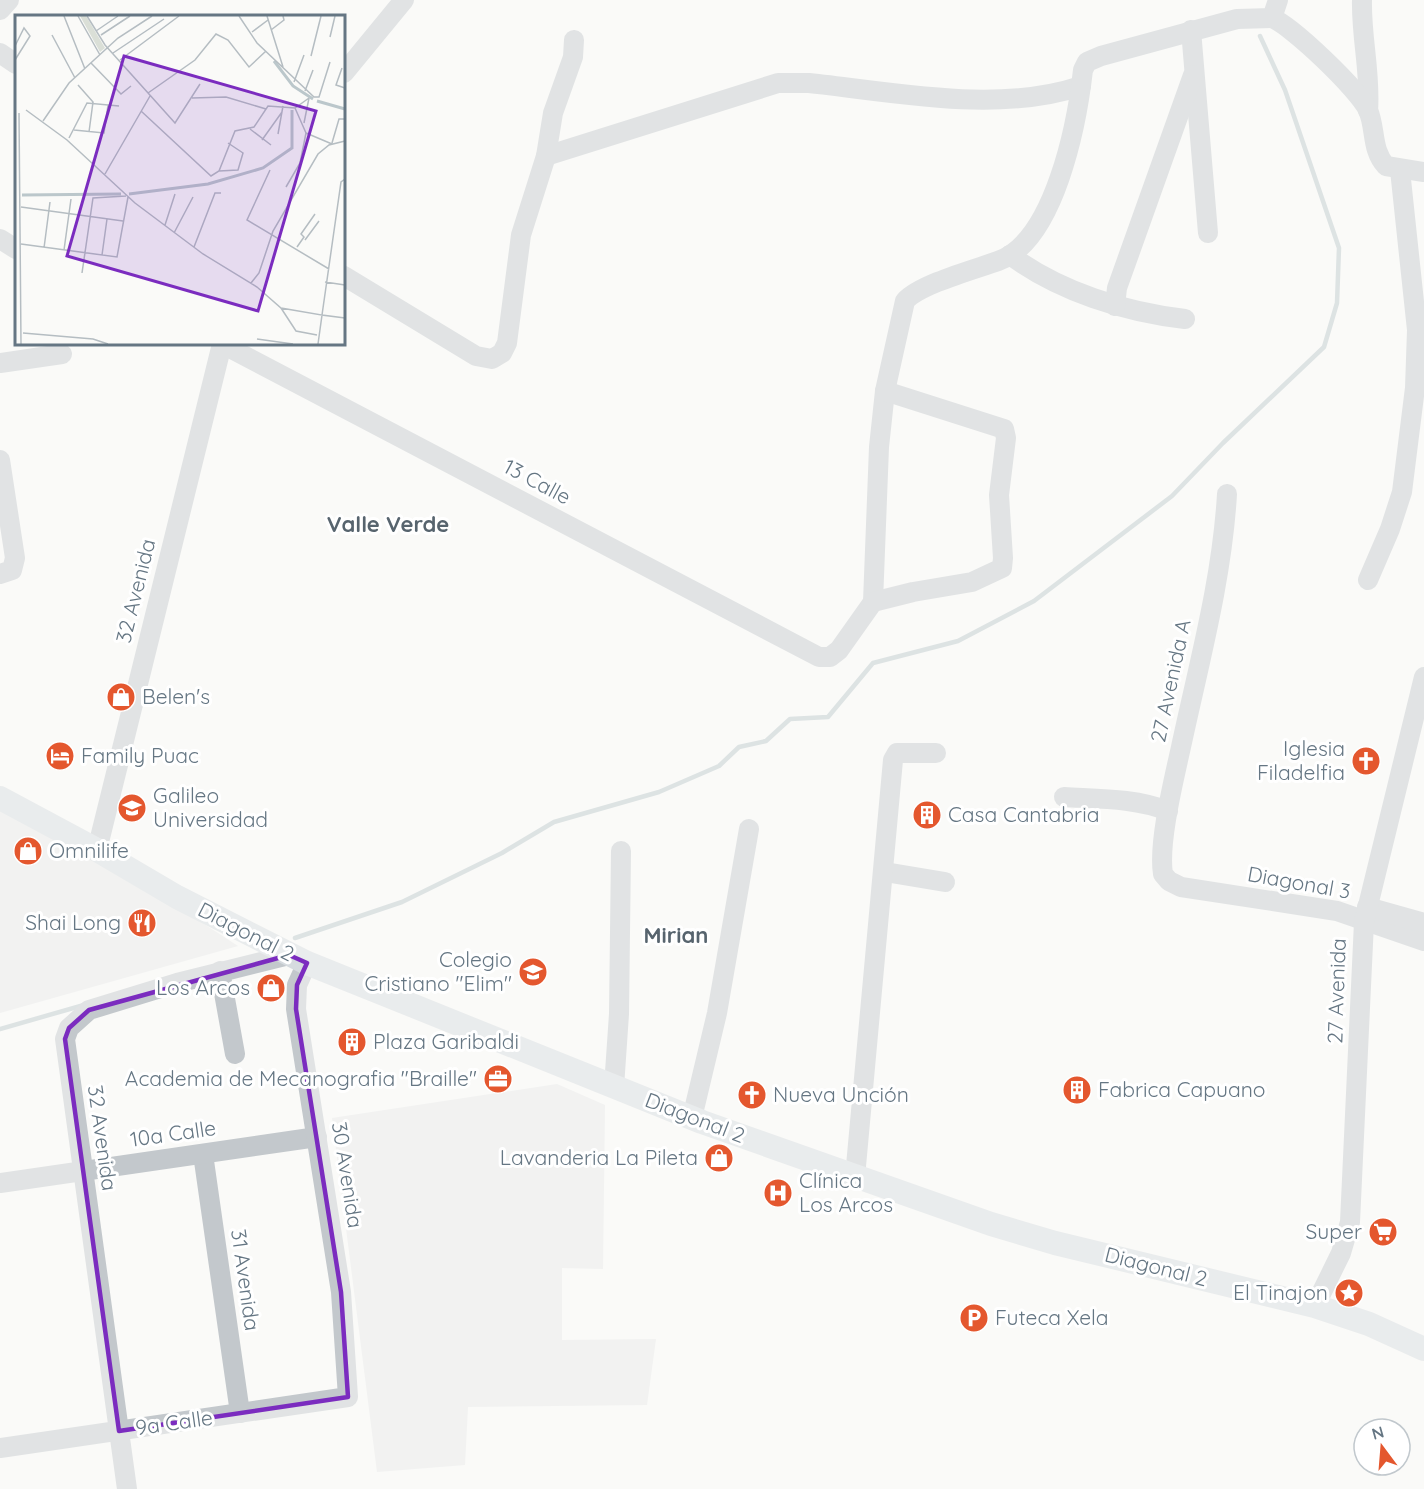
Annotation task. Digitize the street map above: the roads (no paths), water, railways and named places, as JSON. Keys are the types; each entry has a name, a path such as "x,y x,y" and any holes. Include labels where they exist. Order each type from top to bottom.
{"main road":[{"name":"Diagonal 2","path":"0,798 97,850 177,897 298,959 692,1118 930,1205 1055,1243 1315,1306 1369,1324 1424,1349"}],"street":[{"path":"0,10 9,0"},
{"path":"345,72 404,0"},
{"path":"1362,0 1363,50 1370,95 1368,111"},
{"path":"885,391 1004,429 1006,438 999,495 1002,568 972,582 913,592 873,602 879,447 885,391 899,320 907,299 945,280 1010,255 1036,226 1059,183 1083,70 1093,58 1275,9 1287,25 1358,94 1368,111 1381,161 1386,166 1400,170 1424,172"},
{"path":"1191,30 1208,233"},
{"path":"345,277 476,356 492,359 502,353 507,343 521,235 546,156 553,113 575,51 574,40"},
{"path":"0,53 15,62"},
{"path":"1115,306 1117,288 1193,75"},
{"path":"546,156 778,83 808,83 999,99 1032,98 1081,86"},
{"path":"1368,580 1390,529 1402,492 1415,388 1417,330 1400,170"},
{"path":"0,239 15,248"},
{"path":"1010,255 1062,285 1115,306 1140,313 1185,320"},
{"name":"32 Avenida","path":"97,850 222,345"},
{"name":"13 Calle","path":"224,345 824,658 839,651 873,602"},
{"path":"0,363 62,354"},
{"path":"0,460 15,558 12,570 0,574"},
{"name":"27 Avenida A","path":"1166,878 1163,869 1168,811 1215,589 1223,545 1227,494"},
{"name":"27 Avenida","path":"1315,1306 1341,1253 1350,1222 1366,915 1424,677"},
{"path":"855,1177 896,755 936,753"},
{"path":"1064,797 1115,800 1168,811"},
{"path":"692,1118 717,1013 749,829"},
{"path":"614,1087 619,1014 621,851"},
{"path":"885,872 945,882"},
{"name":"Diagonal 3","path":"1166,878 1181,887 1350,914 1424,923"},
{"name":"Diagonal 3","path":"1366,915 1424,941"},
{"name":"32 Avenida","path":"127,1489 64,1049 69,1028 89,1011 220,971 298,959"},
{"name":"30 Avenida","path":"298,959 296,1009 341,1300 348,1397"},
{"path":"220,971 235,1054"},
{"name":"10a Calle","path":"0,1183 317,1137"},
{"name":"31 Avenida","path":"203,1154 240,1413"},
{"name":"9a Calle","path":"0,1448 348,1397"}],"waterway":[{"path":"295,938 402,902 502,853 554,822 659,792 719,766 739,747 766,741 790,719 828,717 873,663 958,641 1034,601 1172,496 1223,443 1324,347 1337,303 1339,248 1285,90 1260,36"},
{"path":"0,1029 84,1005"}],"place":[{"name":"Belen's","path":"121,697"},
{"name":"Family Puac","path":"60,756"},
{"name":"Iglesia Filadelfia","path":"1366,761"},
{"name":"Galileo Universidad","path":"132,808"},
{"name":"Casa Cantabria","path":"927,815"},
{"name":"Omnilife","path":"28,851"},
{"name":"Shai Long","path":"142,923"},
{"name":"Colegio Cristiano \"Elim\"","path":"533,972"},
{"name":"Los Arcos","path":"271,988"},
{"name":"Plaza Garibaldi","path":"352,1042"},
{"name":"Academia de Mecanografia \"Braille\"","path":"498,1079"},
{"name":"Fabrica Capuano","path":"1077,1090"},
{"name":"Nueva Unción","path":"752,1095"},
{"name":"Lavanderia La Pileta","path":"719,1158"},
{"name":"Clínica Los Arcos","path":"778,1193"},
{"name":"Super","path":"1383,1232"},
{"name":"El Tinajon","path":"1349,1293"},
{"name":"Futeca Xela","path":"974,1318"}],"district":[{"name":"Valle Verde","path":"388,524"},
{"name":"Mirian","path":"676,935"}]}
